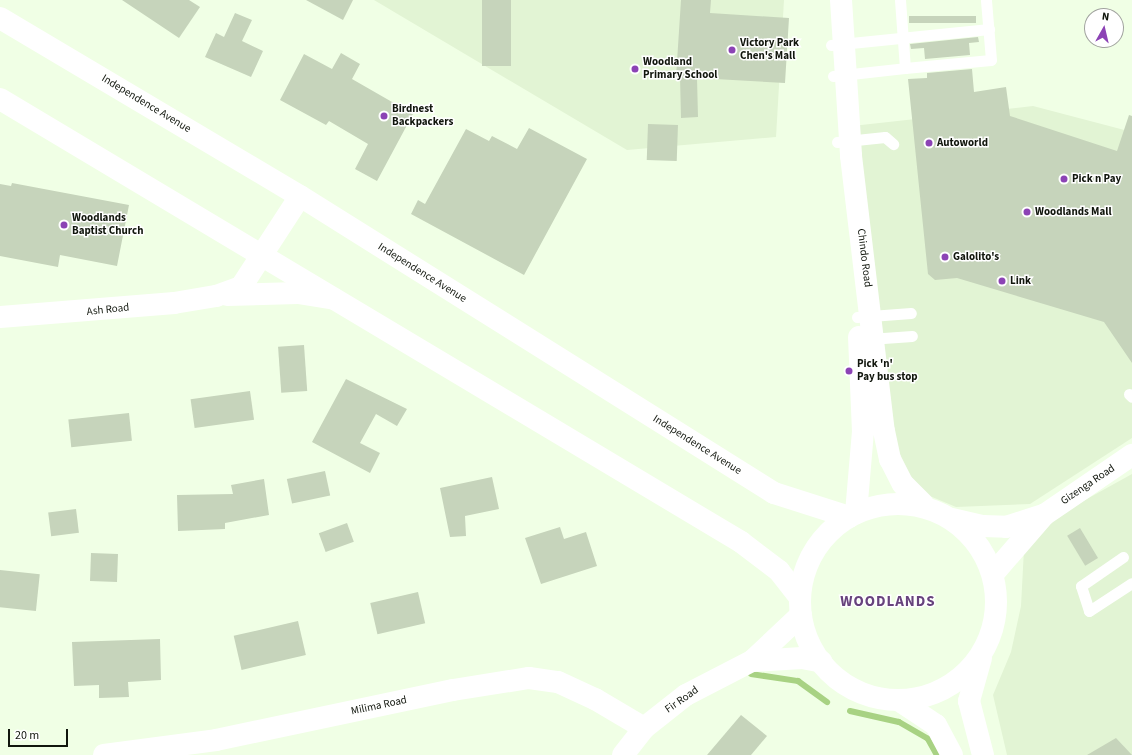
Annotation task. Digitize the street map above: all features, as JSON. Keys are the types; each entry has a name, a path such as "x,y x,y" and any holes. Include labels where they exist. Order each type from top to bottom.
{"main road":[{"name":"Chindo Road","path":"827,0 837,44 844,141 867,340 890,459 903,484 923,504"},
{"name":"Chindo Road","path":"837,44 841,0"},
{"name":"Independence Avenue","path":"0,18 300,196 774,493 853,515"},
{"path":"0,99 339,300 741,542 779,572 801,606 808,640 822,662 843,684 870,697 900,701 938,692 956,682 983,652"},
{"name":"Ash Road","path":"216,296 241,286 300,196"},
{"name":"Ash Road","path":"0,317 73,313 216,296 264,292 339,300"},
{"name":"Chindo Road","path":"853,515 863,432 867,340"},
{"name":"Gizenga Road","path":"993,574 1044,515 1132,455"},
{"path":"801,606 809,560 833,528 853,515 889,502 923,504 952,519 970,534 984,553 993,574 994,614 969,701 983,755"},
{"name":"Gizenga Road","path":"952,519 983,526 1006,527 1044,515"},
{"name":"Fir Road","path":"623,755 644,728 686,695 752,660 801,606"},
{"name":"Fir Road","path":"752,660 802,658 822,662"},
{"name":"Milima Road","path":"104,755 216,740 453,690 529,678 558,682 595,699 644,728"},
{"path":"900,701 936,726 952,755"}],"lane":[{"path":"900,0 905,68"},
{"path":"840,75 991,60 986,0"},
{"path":"837,44 902,36 988,29"},
{"path":"844,141 885,137 893,144"},
{"path":"865,317 911,313"},
{"path":"867,340 912,336"},
{"path":"1123,558 1081,586 1089,611 1132,583"}],"shaded area":[{"name":"Woodland Primary School","path":"374,0 784,0 776,137 627,150"},
{"path":"1033,106 1132,132 1132,438 1030,504 956,507 925,494 884,452 852,126"},
{"path":"1132,474 1132,755 1007,755 993,695 1011,652 1021,606 1024,549 1040,525"}],"building":[{"path":"122,0 189,0 200,7 179,38"},
{"path":"306,0 353,0 343,20"},
{"path":"482,0 511,0 511,66 482,66"},
{"path":"681,0 711,0 710,13 789,18 785,83 697,78 698,117 681,118 680,77 676,77"},
{"path":"235,13 252,20 242,41 263,51 251,77 205,57 216,33 224,37"},
{"path":"909,16 976,16 976,23 909,23"},
{"path":"978,37 979,42 969,43 970,55 925,59 924,48 911,49 910,44"},
{"path":"341,53 360,64 352,79 413,114 377,181 355,169 368,144 329,121 326,125 280,100 304,54 332,69"},
{"name":"Woodlands Mall","path":"972,69 974,92 1006,87 1010,116 1117,151 1129,115 1132,116 1132,363 1104,322 957,278 935,280 928,274 908,79 927,78 927,73"},
{"path":"648,124 678,125 677,161 647,160"},
{"path":"529,128 587,159 524,275 411,214 418,200 425,204 466,129 489,141 492,136 517,149"},
{"name":"Woodlands Baptist Church","path":"12,183 129,205 117,266 60,255 58,267 0,256 0,184 11,186"},
{"path":"304,345 307,391 281,393 278,347"},
{"path":"346,379 407,409 397,426 376,414 360,443 380,453 370,473 312,442"},
{"path":"250,391 254,420 195,428 191,399"},
{"path":"129,413 132,441 71,447 68,419"},
{"path":"325,471 330,495 292,504 287,479"},
{"path":"492,477 499,509 465,516 466,536 450,537 440,488"},
{"path":"264,479 269,515 225,523 225,529 178,531 177,495 233,494 231,485"},
{"path":"76,509 79,533 51,536 48,512"},
{"path":"347,523 354,542 326,552 319,533"},
{"path":"560,527 564,539 586,532 597,566 541,584 525,538"},
{"path":"1080,528 1098,558 1085,566 1067,536"},
{"path":"91,553 118,554 117,582 90,581"},
{"path":"0,570 40,574 36,611 0,607"},
{"path":"418,592 425,623 377,634 370,603"},
{"path":"298,621 306,655 242,670 234,636"},
{"path":"160,639 161,680 128,682 129,697 99,698 99,685 74,686 72,642"},
{"path":"741,715 767,736 751,755 707,755"},
{"path":"1116,738 1132,755 1087,755"}],"waterway":[{"path":"751,674 798,681 827,702"},
{"path":"850,711 899,722 928,739 937,755"}],"place":[{"name":"Victory Park Chen's Mall","path":"732,50"},
{"name":"Woodland Primary School","path":"635,69"},
{"name":"Birdnest Backpackers","path":"384,116"},
{"name":"Autoworld","path":"929,143"},
{"name":"Pick n Pay","path":"1064,179"},
{"name":"Woodlands Mall","path":"1027,212"},
{"name":"Woodlands Baptist Church","path":"64,225"},
{"name":"Galolito's","path":"945,257"},
{"name":"Link","path":"1002,281"},
{"name":"Pick 'n' Pay bus stop","path":"849,371"}],"district":[{"name":"WOODLANDS","path":"888,602"}]}
